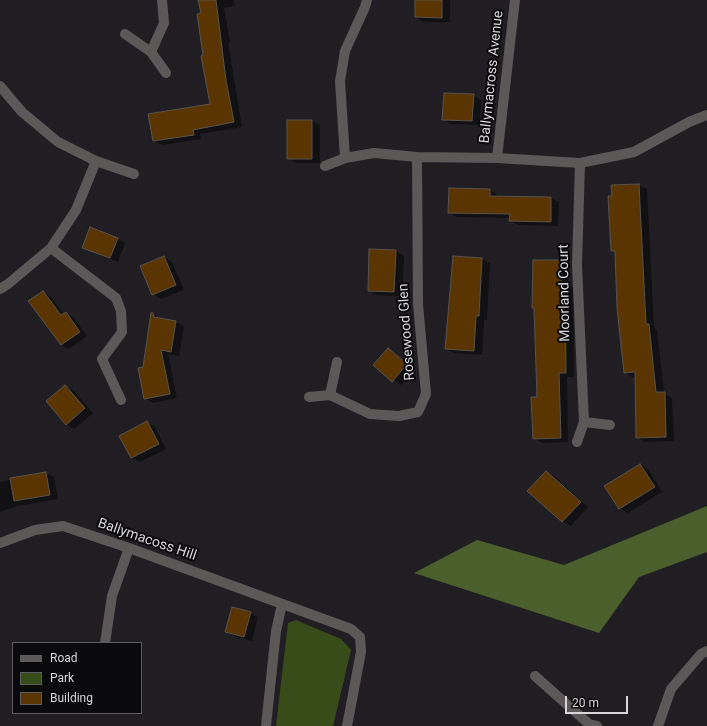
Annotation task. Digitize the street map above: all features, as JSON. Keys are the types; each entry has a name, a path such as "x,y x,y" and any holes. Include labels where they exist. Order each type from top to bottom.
{"street":[{"path":"151,52 164,23 162,0"},
{"path":"345,158 340,81 345,51 367,0"},
{"name":"Ballymacross Avenue","path":"497,158 514,0"},
{"path":"125,34 151,52 166,73"},
{"path":"0,86 22,112 58,142 96,161 134,174"},
{"path":"325,166 345,158 374,153 417,157 497,158 580,163 634,152 689,122 707,115"},
{"name":"Rosewood Glen","path":"330,395 370,414 399,416 418,412 426,394 418,304 417,157"},
{"path":"0,289 51,248 76,210 96,161"},
{"name":"Moorland Court","path":"577,442 584,422 577,265 580,163"},
{"path":"51,248 116,298 121,311 122,332 102,360 121,400"},
{"path":"309,397 330,395 337,362"},
{"path":"584,422 610,425"},
{"name":"Ballymacoss Hill","path":"0,543 35,530 63,526 129,548 351,630 360,637 361,652 347,726"},
{"path":"105,642 112,596 129,548"},
{"path":"266,726 276,631 282,604"},
{"path":"658,726 671,689 701,654 707,650"},
{"path":"535,676 589,724 597,726"}],"green space":[{"path":"707,506 707,552 639,577 599,633 414,573 477,540 564,565"},
{"path":"296,620 341,639 351,650 333,726 276,726 288,623"}],"building":[{"path":"198,0 216,0 226,80 234,122 193,130 194,135 153,141 148,114 210,104 201,56 203,55 197,14 201,13"},
{"path":"415,0 442,0 442,18 415,17"},
{"path":"444,93 474,94 472,121 442,120"},
{"path":"287,120 312,120 312,159 287,159"},
{"path":"639,184 646,324 649,324 656,392 665,392 666,437 636,438 635,372 624,373 617,308 615,251 611,251 608,196 612,196 611,185"},
{"path":"449,188 490,189 490,196 551,197 551,222 509,221 510,214 448,213"},
{"path":"90,227 118,238 110,258 82,248"},
{"path":"369,249 396,250 394,292 368,291"},
{"path":"164,256 176,285 152,295 140,266"},
{"path":"453,256 482,258 479,316 476,316 474,351 445,349"},
{"path":"533,260 561,260 561,282 565,282 566,373 559,373 561,438 533,439 531,397 537,397 534,308 532,308"},
{"path":"43,291 61,315 66,312 80,332 61,345 28,301"},
{"path":"151,313 153,313 154,317 176,321 171,352 161,350 170,394 144,399 138,368 143,367"},
{"path":"388,348 407,364 392,382 373,365"},
{"path":"65,385 85,408 66,425 46,401"},
{"path":"147,421 159,444 131,458 119,436"},
{"path":"640,464 655,487 619,509 604,486"},
{"path":"546,471 581,502 562,522 527,491"},
{"path":"46,472 50,495 14,501 10,478"},
{"path":"232,607 251,612 244,637 225,632"}]}
